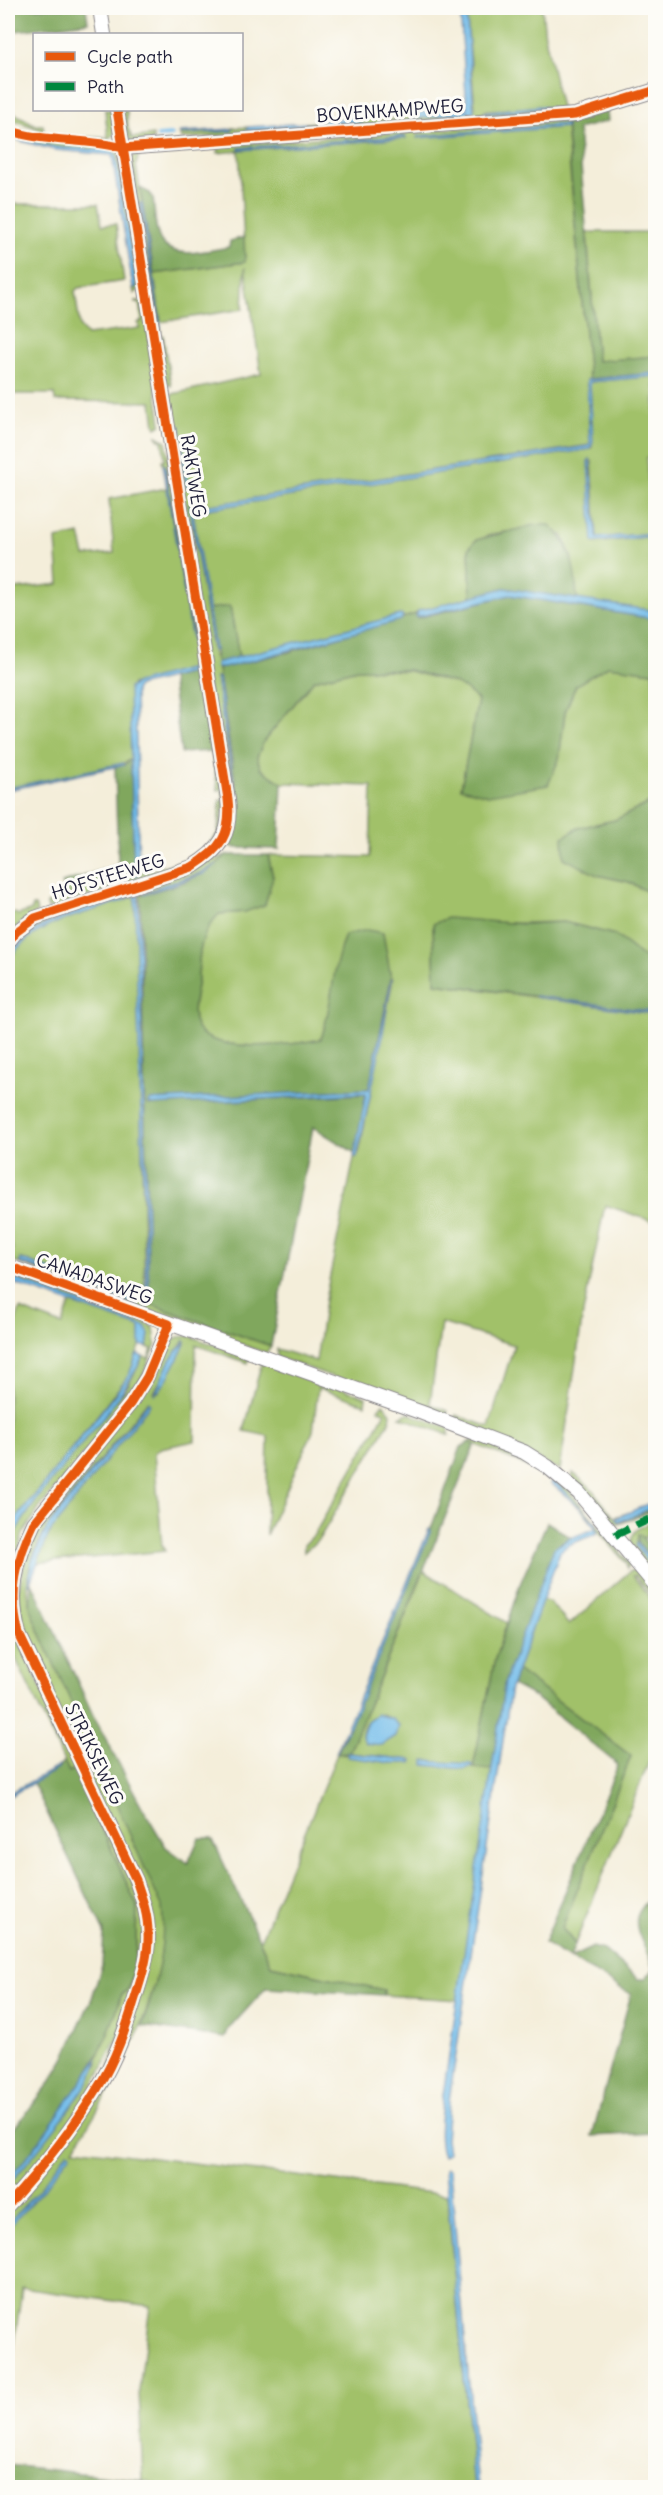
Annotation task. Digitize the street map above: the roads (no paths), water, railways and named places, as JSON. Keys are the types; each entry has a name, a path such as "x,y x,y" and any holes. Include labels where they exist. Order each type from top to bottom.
{"street":[{"path":"100,8 105,33"},
{"name":"BOVENKAMPWEG","path":"123,148 575,115 656,90"},
{"name":"RAKTWEG","path":"117,111 228,799 228,824 219,846"},
{"name":"HOFSTEEWEG","path":"8,942 16,932 34,918 192,867 219,846"},
{"name":"CANADASWEG","path":"8,1266 524,1452 566,1480 594,1509 656,1586"},
{"name":"STRIKSEWEG","path":"8,2205 98,2088 116,2053 132,2010 146,1963 148,1934 146,1908 136,1880 20,1634 14,1603 15,1575 23,1545 34,1523 130,1404 147,1377 169,1324"}],"water":[{"path":"460,8 466,8 474,112 410,119 413,113 467,109"},
{"path":"539,106 554,108 486,114 484,112"},
{"path":"361,117 362,122 326,125 324,123 325,120"},
{"path":"306,123 306,127 247,130 248,127"},
{"path":"566,124 566,127 417,138 418,136"},
{"path":"233,129 232,131 179,134 180,132"},
{"path":"405,136 406,138 239,150 239,148"},
{"path":"16,138 56,147 115,152 137,287 133,288 112,155 55,150"},
{"path":"140,203 142,203 161,328 159,326"},
{"path":"655,373 655,376 590,382 593,442 590,449 195,511 193,513 215,650 213,651 189,503 192,508 588,446 590,443 587,380"},
{"path":"176,426 180,426 189,489 186,486"},
{"path":"590,459 597,538 655,533 655,536 593,542 588,461"},
{"path":"163,465 165,465 196,659 195,659"},
{"path":"504,588 655,611 655,619 510,595 416,617 418,611"},
{"path":"403,616 401,620 224,668 216,668 216,663 219,662"},
{"path":"195,667 198,671 139,686 135,690 139,873 136,876 134,874 129,688 137,683"},
{"path":"216,677 219,678 234,787 233,787"},
{"path":"123,763 124,765 8,790 8,788"},
{"path":"217,864 203,874 144,894 162,885 199,874"},
{"path":"138,893 149,1304 147,1307 136,951 135,895"},
{"path":"133,896 51,925 27,940 8,962 12,950 23,938 40,927 102,903"},
{"path":"392,978 381,1045 357,1157 354,1157 366,1093 152,1105 148,1103 151,1100 369,1089"},
{"path":"535,997 655,1012 655,1014"},
{"path":"20,1259 70,1277 70,1279 20,1263"},
{"path":"14,1278 145,1326 149,1334 147,1347 140,1345 140,1327 10,1282"},
{"path":"75,1279 138,1301 137,1304 73,1282"},
{"path":"186,1340 168,1378 155,1394 170,1360"},
{"path":"137,1354 143,1357 112,1406 57,1473 8,1545 8,1534 13,1523 129,1375"},
{"path":"149,1401 150,1404 49,1533 29,1585 31,1563 48,1526"},
{"path":"554,1480 597,1525 595,1527 583,1511 551,1483"},
{"path":"655,1501 655,1507 619,1522 616,1518"},
{"path":"429,1529 431,1530 351,1724 336,1753"},
{"path":"594,1529 598,1530 596,1534 568,1545 560,1552 511,1687 449,2101 446,2140 448,2153 443,2156 439,2134 443,2095 505,1681 554,1548 568,1539"},
{"path":"637,1543 655,1564 655,1573 636,1546"},
{"path":"377,1714 392,1719 399,1726 396,1736 382,1745 366,1743 362,1736 367,1721"},
{"path":"347,1753 412,1760 412,1763 391,1763 348,1757"},
{"path":"424,1761 471,1764 472,1766 465,1769 424,1765"},
{"path":"59,1766 58,1769 8,1797 8,1794"},
{"path":"97,2059 95,2069 75,2102 8,2186 8,2180 35,2147"},
{"path":"68,2151 71,2153 46,2186 8,2228 8,2223 39,2190"},
{"path":"445,2169 450,2170 478,2487 474,2487"}],"waterway":[{"path":"158,136 172,135"}]}
